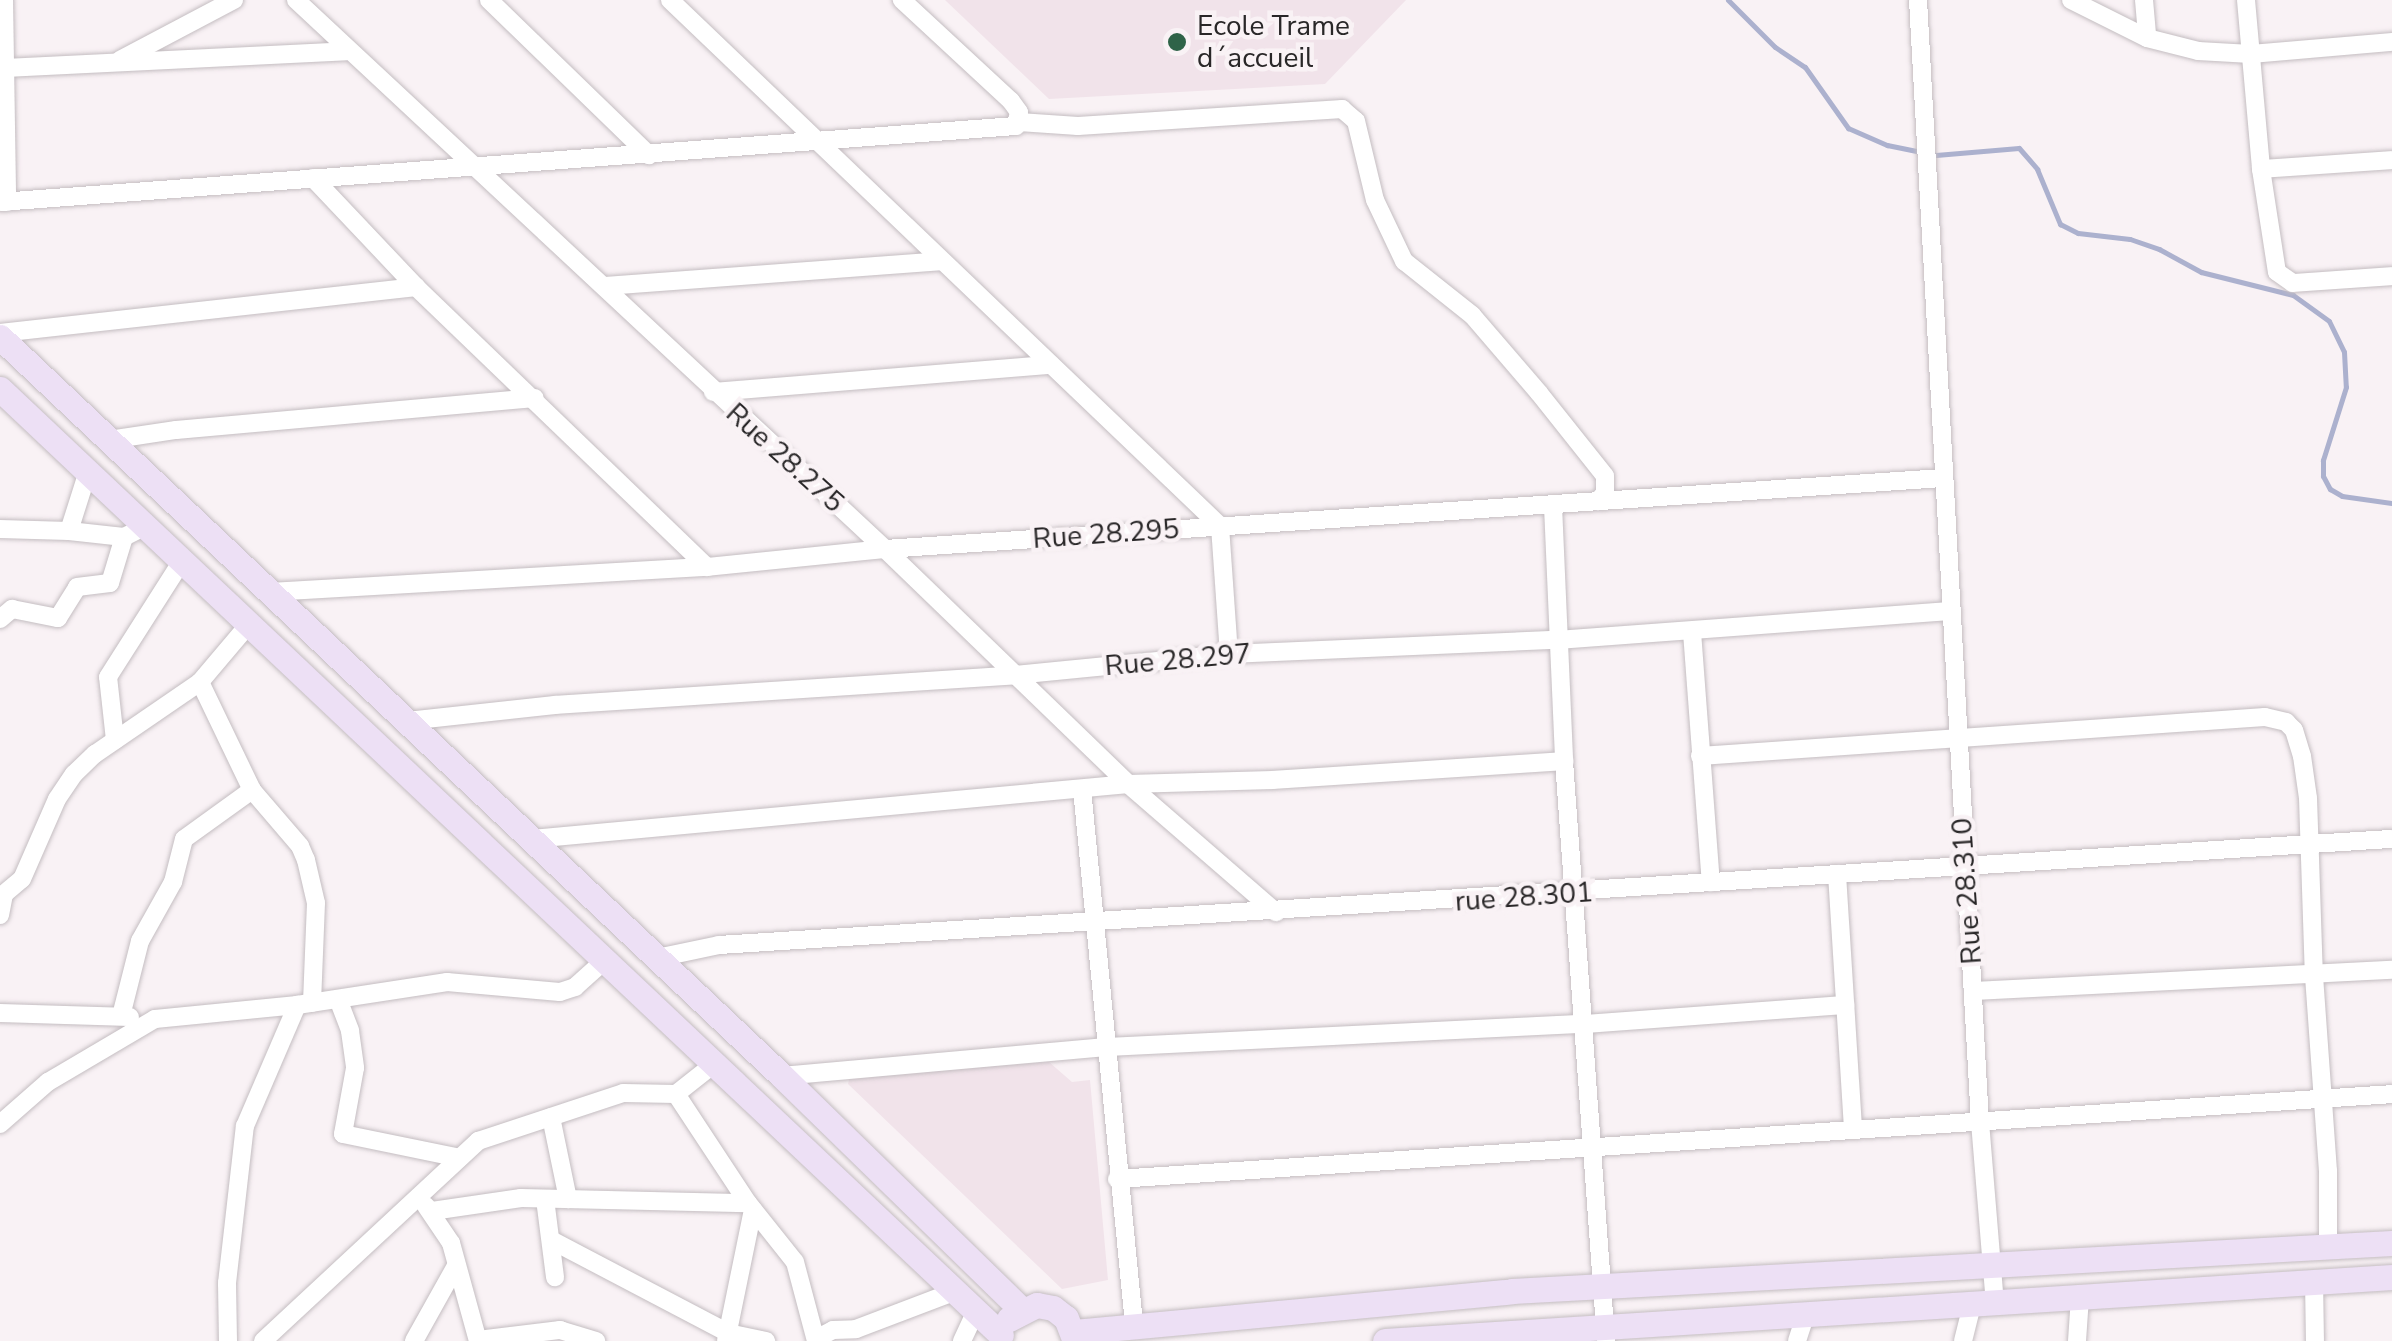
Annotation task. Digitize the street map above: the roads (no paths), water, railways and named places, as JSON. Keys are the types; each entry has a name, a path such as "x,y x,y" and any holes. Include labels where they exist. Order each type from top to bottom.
{"main road":[{"path":"0,335 782,1076 1021,1309"},
{"path":"0,389 88,471 135,532 182,561 1000,1338 1009,1318 1021,1309 1053,1308 1074,1337 1134,1324 1600,1287 2392,1243"},
{"path":"1386,1341 1801,1328 1983,1305 2392,1277"}],"street":[{"path":"4,0 3,202 1013,128 1019,122 1020,112 1004,93 902,0"},
{"path":"115,63 234,0"},
{"name":"Rue 28.275","path":"296,0 885,550 1128,784 1276,912"},
{"path":"489,0 649,155"},
{"path":"670,0 1220,526 1229,654"},
{"name":"Rue 28.310","path":"1918,0 1950,611 1991,1268 1983,1305 1963,1341"},
{"path":"2071,0 2147,38 2198,51 2251,54 2392,42"},
{"path":"2144,0 2147,38"},
{"path":"2246,0 2272,263 2283,280 2293,283 2392,276"},
{"path":"6,68 347,51"},
{"path":"1019,122 1078,126 1342,109 1356,121 1376,200 1404,260 1472,315 1539,393 1605,476 1605,493 1598,502"},
{"path":"2261,169 2392,160"},
{"path":"313,178 416,287 708,567"},
{"path":"604,286 941,261"},
{"path":"0,335 416,287"},
{"path":"712,392 1051,365"},
{"path":"110,440 176,430 534,398"},
{"path":"69,531 88,471"},
{"name":"Rue 28.295","path":"270,592 708,567 885,550 1943,478"},
{"path":"1553,506 1556,640 1604,1333"},
{"path":"0,530 135,532 110,583 78,587 58,618 12,610 0,619"},
{"path":"115,740 108,677 182,561"},
{"name":"Rue 28.297","path":"407,721 605,701 1015,675 1229,654 1692,632 1950,611"},
{"path":"0,916 4,894 22,878 56,798 74,774 115,740 200,682 249,624"},
{"path":"1692,632 1711,882"},
{"path":"200,682 252,790 300,846 316,903 305,1004 245,1126 227,1283 228,1341"},
{"path":"1700,756 1958,736 2280,720 2294,730 2308,798 2328,1247"},
{"path":"532,840 1128,784 1273,780 1564,761"},
{"path":"1082,789 1134,1324"},
{"path":"121,1016 140,941 173,882 184,838 252,790"},
{"name":"rue 28.301","path":"658,958 718,945 1576,894 1965,864 2392,839"},
{"path":"1837,874 1853,1130"},
{"path":"0,1013 155,1018 305,1004 446,982 560,992 575,987 605,960"},
{"path":"1974,992 2392,970"},
{"path":"338,999 350,1031 355,1068 343,1134 460,1158"},
{"path":"782,1076 1106,1048 1584,1024 1845,1005"},
{"path":"0,1124 48,1082 155,1018"},
{"path":"265,1341 425,1205 460,1158 478,1141 623,1093 676,1094 714,1064"},
{"path":"676,1094 751,1207 801,1273 816,1340 833,1330 856,1330 951,1293"},
{"path":"1117,1178 2392,1094"},
{"path":"551,1117 568,1199"},
{"path":"545,1199 555,1277"},
{"path":"425,1205 568,1199 751,1207"},
{"path":"425,1205 451,1242 478,1340 560,1330 596,1341"},
{"path":"727,1337 751,1207"},
{"path":"552,1241 727,1337 766,1341"},
{"path":"414,1341 456,1266"},
{"path":"2314,1280 2315,1341"},
{"path":"2078,1341 2080,1298"},
{"path":"962,1341 975,1313"}],"waterway":[{"path":"1728,0 1775,47 1805,67 1848,128 1887,145 1936,155 2019,148 2037,169 2060,224 2078,233 2130,239 2159,249 2201,272 2293,295 2329,321 2344,352 2346,387 2323,460 2323,476 2330,489 2342,496 2392,503"}],"place":[{"name":"Ecole Trame d´accueil","path":"1177,42"}]}
